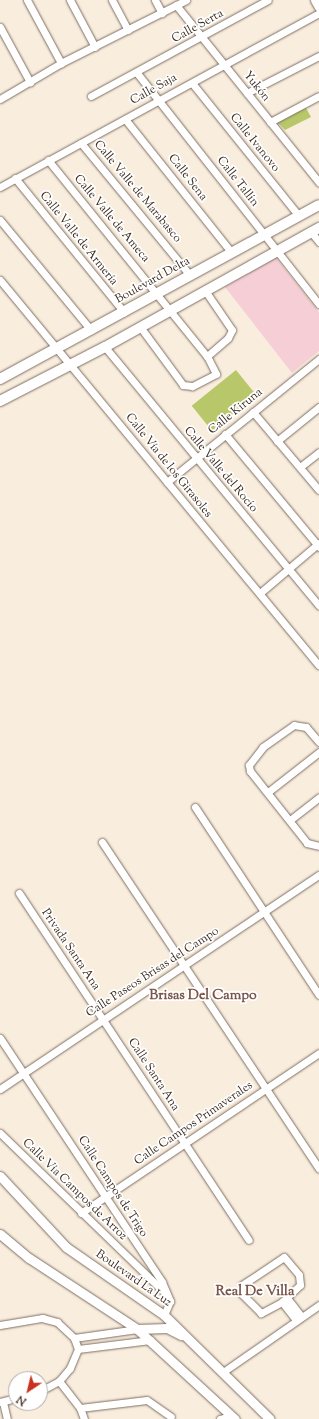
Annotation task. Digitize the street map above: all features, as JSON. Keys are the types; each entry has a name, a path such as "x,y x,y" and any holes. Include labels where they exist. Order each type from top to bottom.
{"main road":[{"path":"315,0 319,7"},
{"name":"Boulevard Delta","path":"0,379 319,205"},
{"path":"0,401 141,328 315,230"},
{"name":"Boulevard La Luz","path":"0,1176 66,1247 164,1315 270,1419"},
{"path":"0,1234 28,1258 137,1329 233,1417"},
{"path":"150,1340 154,1328 164,1315"},
{"path":"137,1329 167,1328 190,1340"}],"street":[{"path":"27,0 61,63"},
{"path":"70,0 95,47"},
{"path":"112,0 128,30"},
{"path":"155,0 162,13"},
{"path":"0,99 61,63 186,0"},
{"name":"Calle Serta","path":"91,96 137,73 268,0"},
{"name":"Yukón","path":"176,5 319,182"},
{"name":"Calle Saja","path":"0,187 319,13"},
{"path":"0,26 30,82"},
{"path":"247,93 319,56"},
{"name":"Calle Tallín","path":"137,73 319,304"},
{"name":"Calle Ivanovo","path":"192,83 299,216"},
{"path":"270,122 319,96"},
{"name":"Calle Sena","path":"125,118 231,252"},
{"name":"Calle Valle de Marabasco","path":"81,143 190,275"},
{"name":"Calle Valle de Ameca","path":"48,160 171,310 207,356 215,368 216,374 203,382 188,387 181,383 141,328"},
{"name":"Calle Valle de Armería","path":"16,178 124,312"},
{"path":"0,220 91,330"},
{"path":"315,230 319,242"},
{"name":"Calle Vía de los Girasoles","path":"0,280 319,665"},
{"path":"206,292 228,322 231,335 207,356"},
{"name":"Calle Valle del Rocío","path":"105,347 319,606"},
{"name":"Calle Kiruna","path":"167,482 319,359"},
{"path":"277,441 319,407"},
{"path":"253,412 319,490"},
{"path":"225,434 318,545 288,568 260,593"},
{"path":"300,467 319,452"},
{"path":"319,742 298,724 263,747 249,762 249,768 307,843 319,846"},
{"path":"268,792 319,752"},
{"path":"290,820 319,797"},
{"path":"195,807 319,994"},
{"path":"102,842 319,1168"},
{"name":"Calle Paseos Brisas del Campo","path":"0,1089 319,875"},
{"name":"Privada Santa Ana","path":"20,893 103,1019"},
{"name":"Calle Santa Ana","path":"103,1019 185,1143"},
{"name":"Calle Campos de Trigo","path":"0,1038 24,1072 168,1296"},
{"name":"Calle Campos Primaverales","path":"81,1213 319,1053"},
{"name":"Calle Vía Campos de Arroz","path":"0,1133 168,1296"},
{"path":"185,1143 249,1240"},
{"path":"279,1258 287,1258 301,1282 284,1300 261,1313 242,1294 242,1285 279,1258"},
{"path":"164,1315 170,1305 168,1296"},
{"path":"284,1300 299,1318"},
{"path":"223,1372 299,1318 319,1306"},
{"path":"0,1325 42,1318 57,1322 74,1338 78,1350 70,1368 59,1381 48,1387"},
{"path":"74,1338 137,1329"},
{"path":"118,1332 120,1341"},
{"path":"78,1350 120,1341 150,1340"},
{"path":"59,1381 80,1408 84,1419"},
{"path":"80,1408 147,1400 171,1417"},
{"path":"2,1402 7,1419"},
{"path":"220,1419 233,1417"}],"shaded area":[{"path":"276,258 319,312 319,351 292,373 225,287"}],"green space":[{"path":"306,108 311,117 285,130 276,121"},
{"path":"236,370 256,395 212,431 192,406"}],"district":[{"name":"Brisas Del Campo","path":"203,996"},
{"name":"Real De Villa","path":"255,1292"}]}
